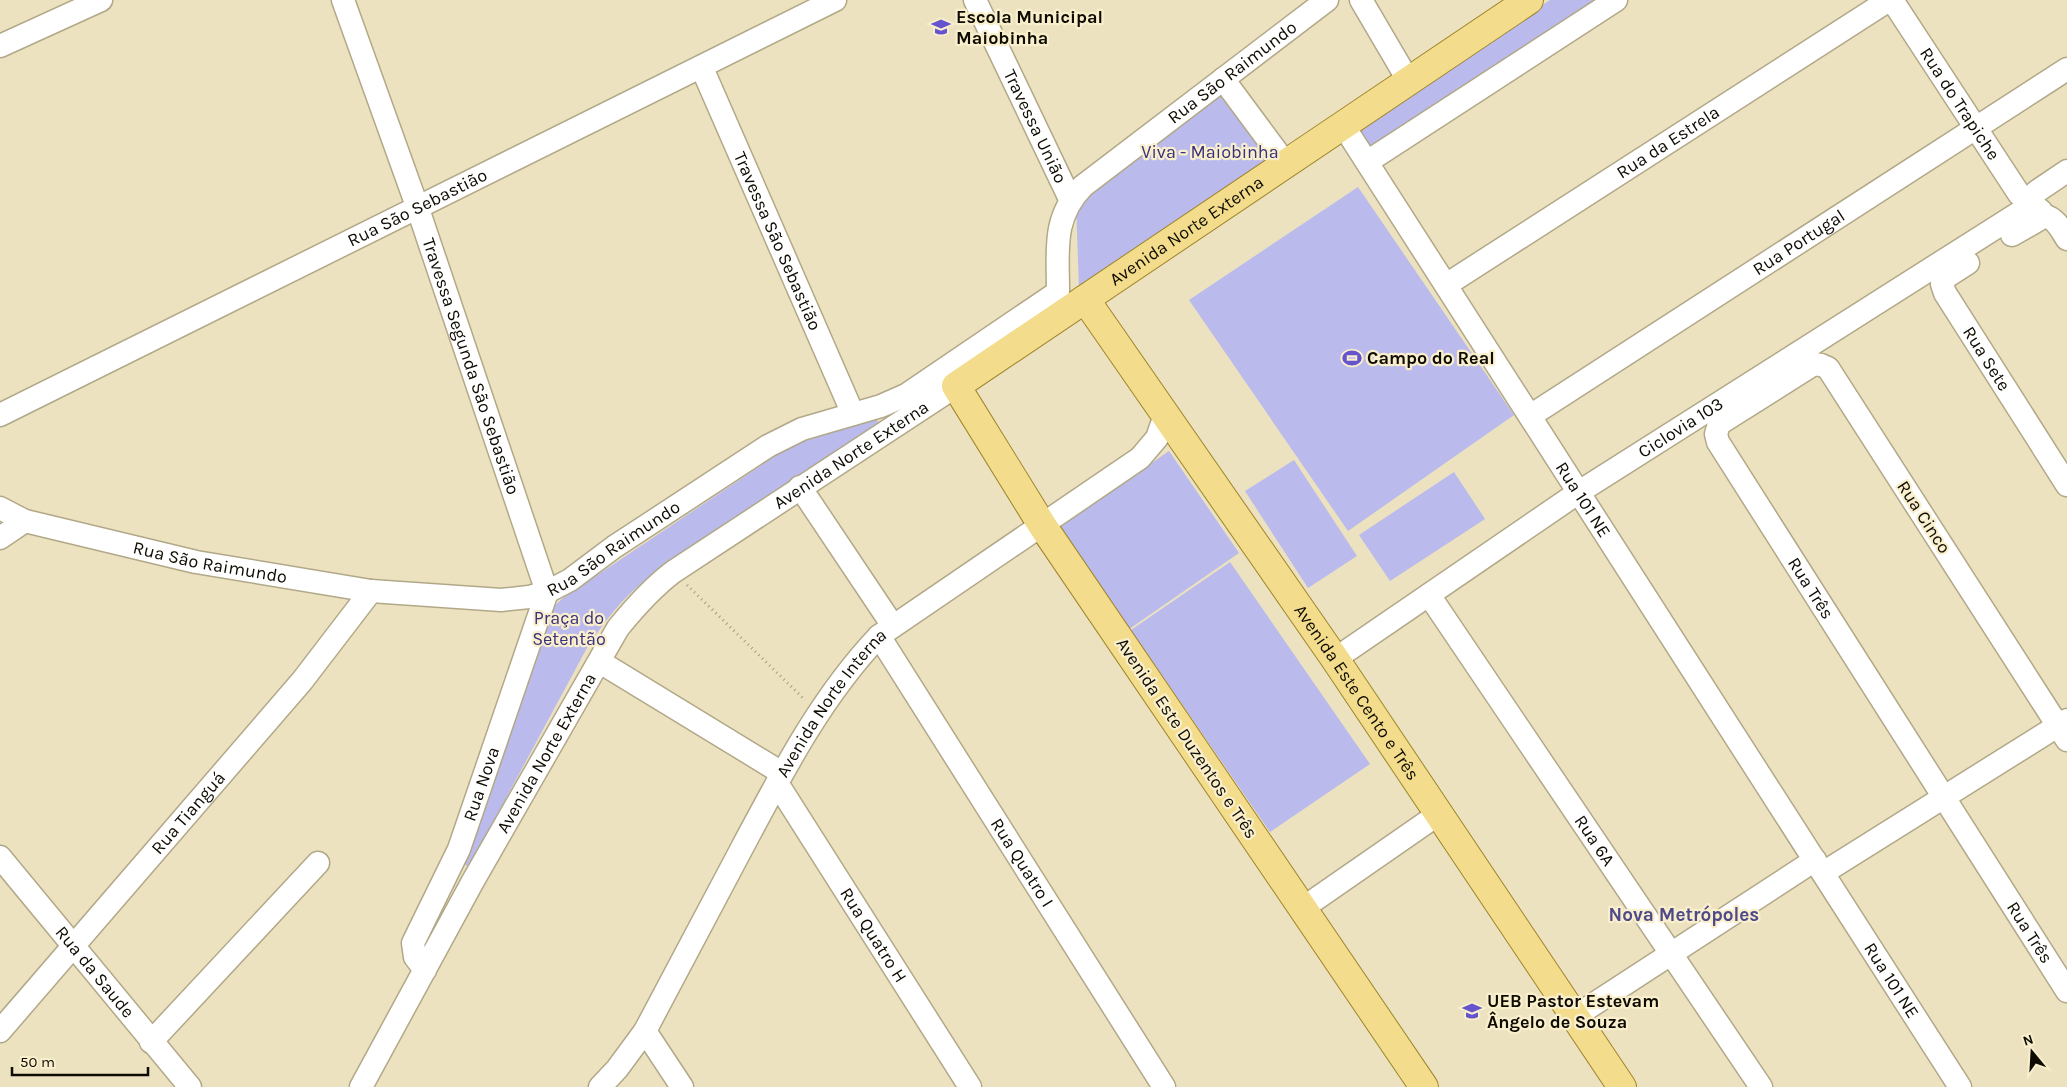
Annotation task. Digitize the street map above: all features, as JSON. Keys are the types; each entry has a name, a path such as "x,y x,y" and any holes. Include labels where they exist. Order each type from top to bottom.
{"main road":[{"name":"Avenida Norte Externa","path":"956,386 1071,300 1286,164 1529,0"},
{"name":"Avenida Este Cento e Três","path":"1071,300 1165,415 1440,813 1622,1087"},
{"name":"Avenida Este Duzentos e Três","path":"956,386 1042,525 1423,1087"}],"street":[{"path":"0,46 101,0"},
{"name":"Travessa Segunda São Sebastião","path":"343,0 417,206 547,592"},
{"name":"Rua São Sebastião","path":"0,415 417,206 702,68 835,0"},
{"name":"Travessa União","path":"975,0 1070,199"},
{"name":"Rua São Raimundo","path":"0,508 25,522 196,562 371,591 501,600 529,597 547,592 570,580 614,547 768,446 802,429 891,402 906,395 1071,300 1058,235 1070,199 1083,186 1327,0"},
{"path":"1361,0 1408,80"},
{"path":"1367,162 1616,0"},
{"name":"Rua do Trapiche","path":"1891,0 2019,194 2057,223 2067,239"},
{"name":"Rua da Estrela","path":"1446,285 1891,0"},
{"name":"Travessa São Sebastião","path":"702,68 853,414"},
{"name":"Rua Portugal","path":"1530,416 2067,69"},
{"path":"1223,79 1286,164"},
{"name":"Rua 101 NE","path":"1343,125 1960,1087"},
{"name":"Ciclovia 103","path":"1335,659 1579,492 1762,386 2025,209 2031,203 2036,192 2067,171"},
{"name":"Rua Sete","path":"2050,217 2040,218 1943,279 1943,289 2067,485"},
{"name":"Rua Cinco","path":"1762,386 1814,364 1828,368 2064,728 2001,761 1944,797"},
{"name":"Avenida Norte Externa","path":"361,1087 474,881 618,628 638,603 673,572 956,386"},
{"name":"Rua Três","path":"1762,386 1719,424 1716,434 1718,442 2067,991"},
{"name":"Avenida Norte Interna","path":"600,1087 617,1069 644,1031 779,778 836,687 855,661 886,631 1140,458 1156,438 1165,415"},
{"name":"Rua Quatro I","path":"800,487 1164,1087"},
{"path":"0,538 25,522"},
{"name":"Rua Tianguá","path":"0,1031 302,681 371,591"},
{"name":"Rua Nova","path":"425,970 415,957 413,943 459,849 547,592"},
{"name":"Rua 6A","path":"1429,595 1761,1087"},
{"path":"600,662 779,778"},
{"name":"Rua Quatro H","path":"779,778 970,1087"},
{"path":"1574,1017 1671,954 1819,867 1884,835 1944,797"},
{"path":"1303,908 1440,813"},
{"name":"Rua da Saude","path":"0,857 190,1087"},
{"path":"151,1042 318,864"},
{"path":"644,1031 682,1087"}],"path":[{"path":"673,572 819,714"}],"green space":[{"path":"1550,0 1603,0 1373,151 1358,128"},
{"name":"Viva - Maiobinha","path":"1225,93 1272,157 1079,289 1076,203"},
{"name":"Campo do Real","path":"1358,187 1514,415 1348,531 1189,300"},
{"name":"Praça do Setentão","path":"877,420 880,424 644,581 621,603 588,646 469,867 462,863 553,607 563,598 793,444 816,434"},
{"path":"1169,451 1239,553 1125,632 1054,531"},
{"path":"1294,460 1357,556 1308,588 1245,491"},
{"path":"1454,472 1485,519 1390,581 1359,535"},
{"path":"1230,562 1370,764 1270,832 1131,630"}],"place":[{"name":"Escola Municipal Maiobinha","path":"941,27"},
{"name":"Campo do Real","path":"1352,358"},
{"name":"UEB Pastor Estevam Ângelo de Souza","path":"1472,1011"}],"district":[{"name":"Nova Metrópoles","path":"1684,914"}]}
